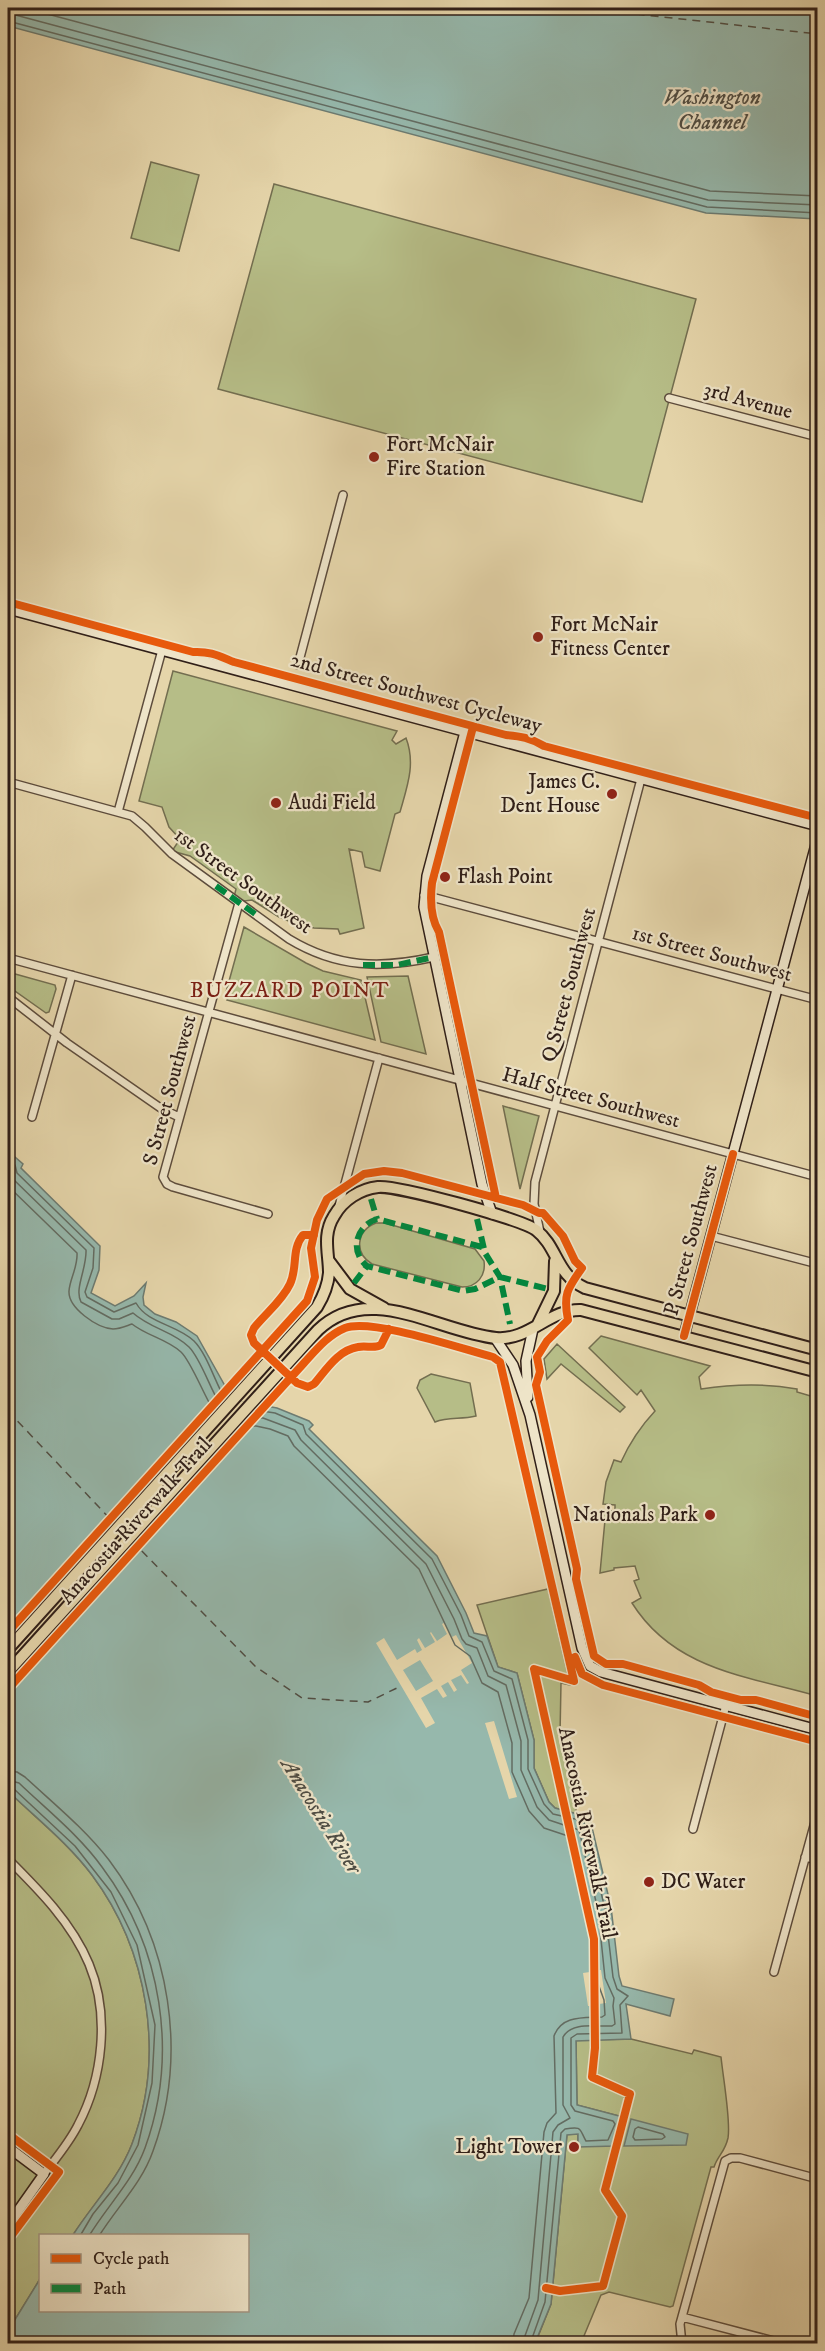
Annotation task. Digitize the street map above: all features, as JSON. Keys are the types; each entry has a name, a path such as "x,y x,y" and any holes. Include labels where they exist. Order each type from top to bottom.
{"main road":[{"path":"8,1648 321,1301 328,1279 327,1234 338,1210 360,1192 388,1187 520,1222 541,1234 567,1276 581,1286 818,1350"},
{"path":"535,1327 554,1291 555,1255"},
{"path":"327,1258 350,1289 389,1310"},
{"path":"8,1672 295,1355 323,1325 339,1314 357,1309 389,1310 495,1338 513,1337 560,1313 582,1310 817,1370"}],"street":[{"name":"3rd Avenue","path":"669,398 818,437"},
{"path":"298,665 343,495"},
{"path":"8,609 818,826"},
{"path":"118,812 162,650"},
{"path":"465,732 427,876 424,911 482,1184 492,1214"},
{"name":"Q Street Southwest","path":"541,1234 535,1215 533,1192 641,779"},
{"name":"1st Street Southwest","path":"8,782 132,816 172,854 297,944 345,961 384,966 434,957"},
{"name":"P Street Southwest","path":"684,1336 818,837"},
{"name":"1st Street Southwest","path":"424,896 818,1000"},
{"name":"S Street Southwest","path":"239,903 163,1173 165,1182 173,1187 268,1214"},
{"name":"Half Street Southwest","path":"8,958 818,1177"},
{"path":"32,1117 72,975"},
{"path":"8,997 154,1103 179,1117"},
{"path":"338,1210 379,1058"},
{"path":"711,1236 818,1264"},
{"path":"530,1415 526,1369 527,1355 535,1327"},
{"path":"495,1338 513,1365 530,1415 582,1648 590,1666 601,1672 818,1730"},
{"path":"693,1829 726,1705"},
{"path":"774,1972 818,1811"},
{"path":"805,1857 818,1860"},
{"path":"8,1859 45,1898 72,1933 88,1962 101,2006 99,2055 88,2103 69,2141 8,2225"},
{"path":"8,2147 44,2174"},
{"path":"682,2343 680,2327 682,2317 722,2169 727,2160 740,2158 818,2179"},
{"path":"682,2317 785,2343"}],"green space":[{"path":"151,162 199,175 179,251 131,238"},
{"path":"274,184 696,299 642,502 218,389"},
{"name":"Audi Field","path":"173,671 397,731 392,740 396,744 406,738 410,757 408,784 400,812 395,814 380,871 365,867 362,852 349,849 364,928 340,934 338,929 314,928 296,924 279,917 252,900 244,901 234,897 236,889 190,856 172,851 180,839 169,827 162,807 139,801"},
{"path":"244,927 323,971 361,980 375,1040 227,1000 230,993 226,992"},
{"path":"8,972 55,985 56,989 49,1012 46,1013 8,986"},
{"path":"408,976 426,1054 381,1042 367,977"},
{"path":"503,1106 539,1116 520,1189"},
{"path":"376,1223 385,1223 475,1249 484,1261 482,1276 476,1283 462,1287 372,1264 362,1254 360,1242 364,1231"},
{"name":"Nationals Park","path":"601,1336 710,1366 699,1377 701,1389 761,1385 797,1389 797,1392 814,1397 815,1393 817,1394 817,1696 739,1675 691,1657 669,1643 649,1625 632,1603 641,1598 634,1581 639,1579 635,1566 614,1568 614,1570 600,1573 605,1520 602,1519 602,1510 615,1511 615,1505 603,1504 606,1482 614,1460 621,1462 636,1435 655,1411 641,1390 637,1395 589,1348"},
{"path":"557,1344 625,1407 620,1412 561,1364 547,1379 544,1359"},
{"path":"431,1374 470,1383 476,1416 435,1422 417,1388 420,1380"},
{"path":"548,1589 570,1685 561,1683 560,1735 577,1814 555,1808 549,1802 534,1768 534,1740 517,1673 498,1667 477,1605"},
{"path":"8,1791 73,1852 111,1904 127,1936 138,1970 146,2004 149,2040 148,2075 142,2110 127,2156 113,2180 74,2234 39,2234 39,2281 8,2331"},
{"path":"631,2039 692,2054 694,2050 721,2057 729,2130 727,2143 714,2167 711,2167 673,2306 609,2292 601,2295 581,2343 535,2344 551,2304 567,2134 578,2133 578,2147 623,2117 577,2105 576,2040"}],"water":[{"name":"Washington Channel","path":"8,8 817,8 817,219 706,213 8,26"},
{"name":"Anacostia River","path":"8,1151 23,1164 21,1168 100,1246 99,1270 91,1293 115,1306 134,1296 146,1283 144,1305 155,1314 176,1322 197,1336 233,1400 277,1408 309,1421 313,1425 309,1429 437,1556 474,1633 487,1636 498,1667 517,1673 534,1740 534,1768 549,1802 555,1808 577,1814 585,1812 589,1815 611,1907 622,1986 674,1999 670,2016 626,2004 631,2039 576,2041 577,2105 623,2117 615,2146 578,2147 578,2134 567,2135 551,2304 535,2343 8,2343 8,2331 39,2281 39,2312 249,2312 249,2234 74,2234 113,2180 132,2144 142,2110 148,2075 149,2040 146,2004 127,1936 111,1904 73,1852 8,1791"},
{"path":"631,2119 688,2134 686,2145 624,2146"}],"pier":[{"path":"227,1383 239,1401 273,1403 8,1696 8,1624"},
{"path":"444,1623 452,1637 456,1635 472,1663 461,1670 469,1683 467,1684 461,1675 451,1680 457,1690 454,1692 448,1682 441,1686 447,1696 443,1698 437,1689 421,1698 435,1723 426,1728 376,1643 384,1638 397,1660 415,1649 417,1653 422,1650 417,1640 419,1638 425,1648 435,1642 431,1632 437,1641 447,1634 442,1624","holes":["420,1660 433,1681 416,1691 403,1670"]},
{"path":"494,1721 517,1797 509,1799 485,1723"},
{"path":"562,1810 570,1812 598,1938 598,1970 601,1970 606,2003 599,2004 599,2040 591,2040 591,2006 588,2006 583,1973 590,1972 590,1939"}],"ferry route":[{"path":"581,8 818,34"},
{"path":"754,8 818,14"},
{"path":"8,1411 114,1523"},
{"path":"132,1541 256,1667 302,1698 368,1702 401,1686"}],"marked path":[{"path":"216,886 258,916"},
{"path":"363,965 397,965 434,957"},
{"path":"371,1199 377,1219"},
{"path":"482,1247 377,1219 364,1227 357,1240 358,1253 367,1266 463,1291 475,1289 500,1277 548,1289"},
{"path":"477,1219 485,1253 500,1277 510,1324"},
{"path":"354,1283 367,1266"}],"cycle path":[{"name":"2nd Street Southwest Cycleway","path":"8,602 193,652 214,654 234,662 818,818"},
{"name":"2nd Street Southwest Cycleway","path":"473,727 432,883 431,902 496,1198"},
{"path":"684,1336 733,1154"},
{"name":"Anacostia Riverwalk Trail","path":"8,1632 307,1301 315,1277 311,1248 317,1220 327,1199 364,1174 384,1171 402,1173 523,1205 543,1213 563,1236 575,1261 582,1268 573,1281 566,1298 568,1320 547,1341 537,1357 540,1372 536,1385 594,1656 606,1664 623,1664 699,1685 711,1692 741,1700 756,1700 818,1717"},
{"path":"314,1235 303,1235 299,1241 290,1284 254,1328 251,1335 254,1343 297,1383 308,1387 314,1384 333,1361 344,1352 358,1347 381,1345 389,1329"},
{"name":"Anacostia Riverwalk Trail","path":"8,1689 313,1353 333,1335 345,1328 375,1327 440,1342 493,1357 500,1362 574,1681 534,1669 594,1939 595,2048 592,2077 630,2094 605,2190 622,2216 603,2286 560,2291 546,2288"},
{"path":"575,1657 582,1674 603,1685 818,1742"},
{"path":"8,2134 59,2172 8,2240"}],"place":[{"name":"Fort McNair Fire Station","path":"374,457"},
{"name":"Fort McNair Fitness Center","path":"538,637"},
{"name":"James C. Dent House","path":"612,794"},
{"name":"Audi Field","path":"276,803"},
{"name":"Flash Point","path":"445,877"},
{"name":"Nationals Park","path":"710,1515"},
{"name":"DC Water","path":"649,1882"},
{"name":"Light Tower","path":"574,2147"}],"district":[{"name":"BUZZARD POINT","path":"290,990"}]}
